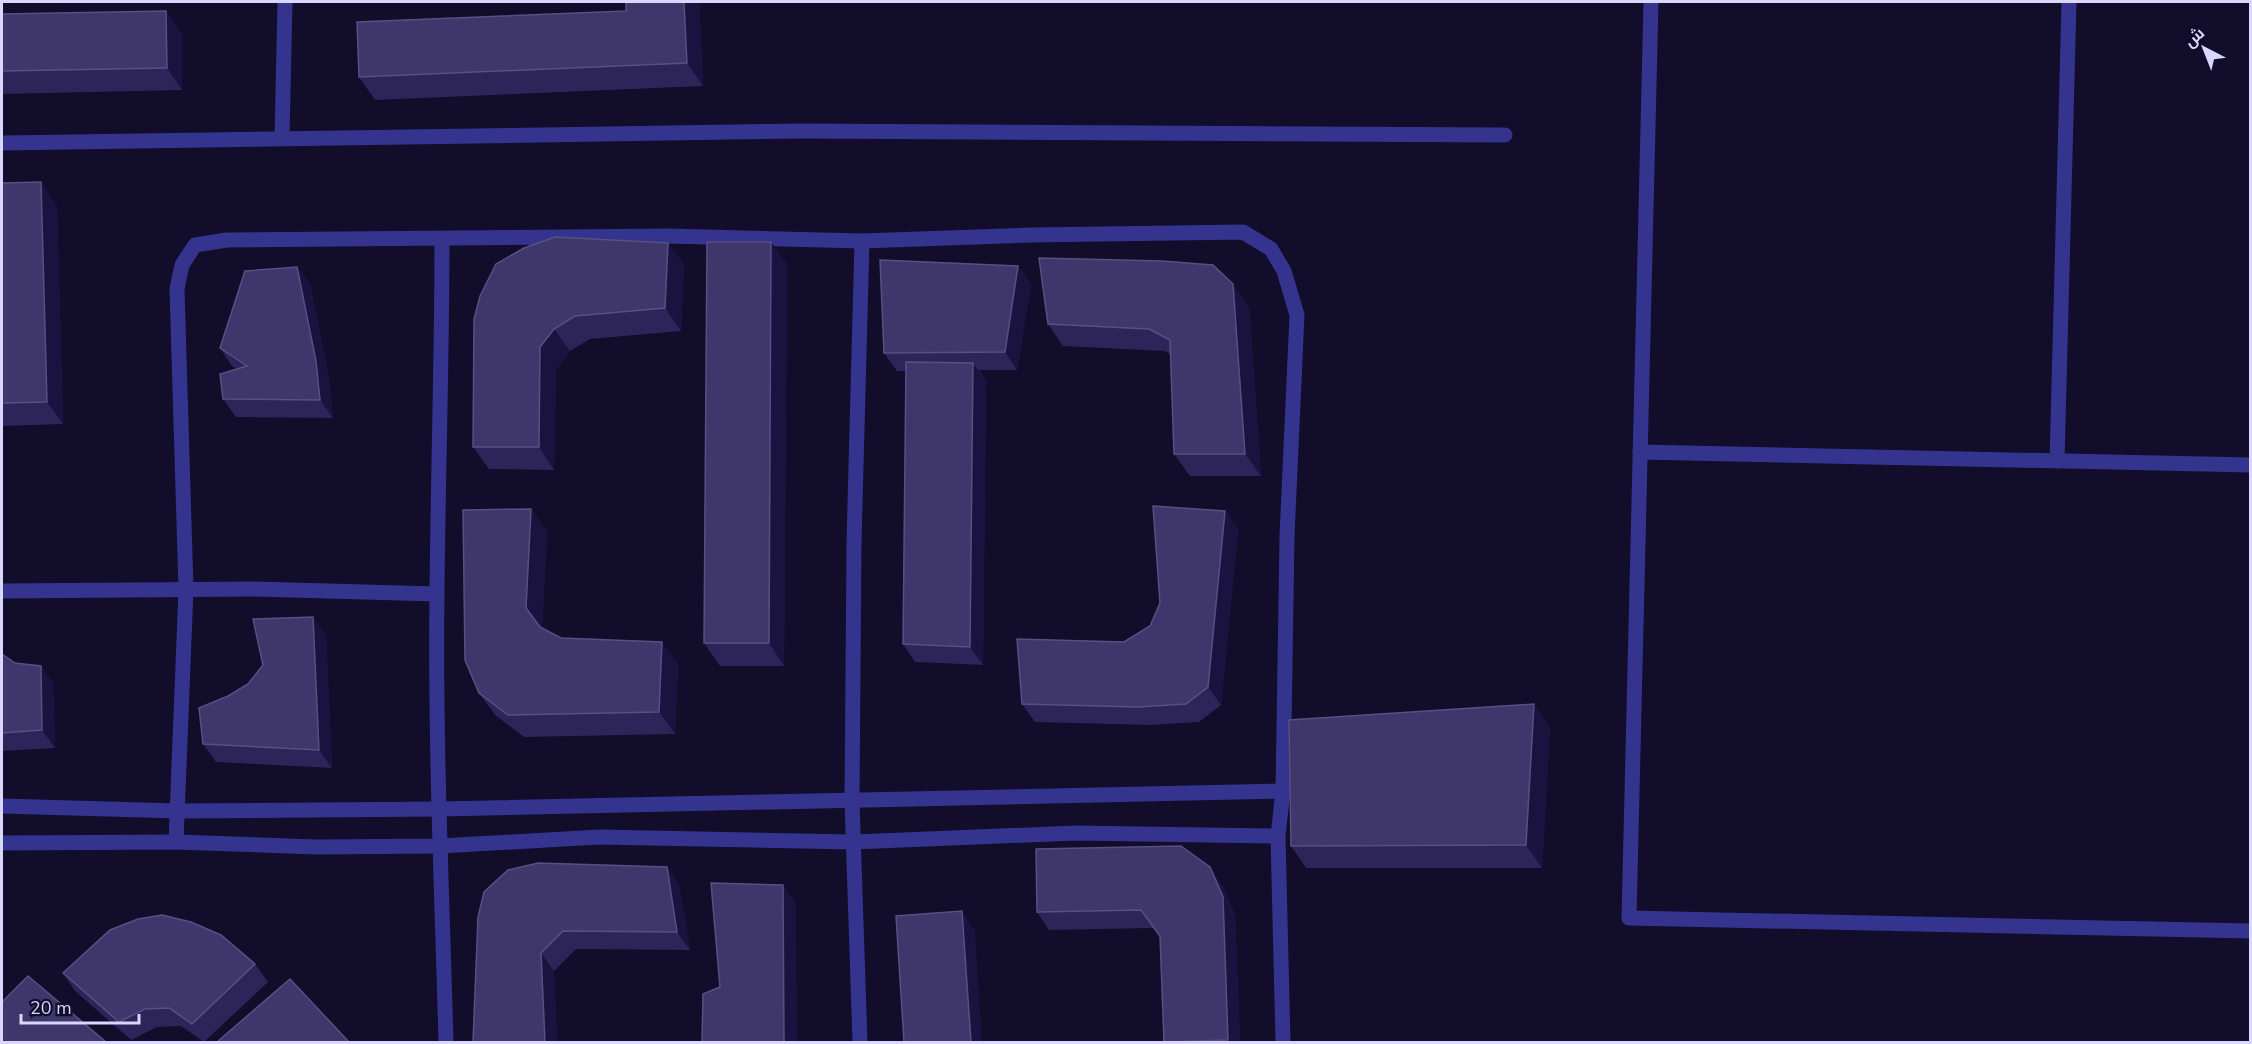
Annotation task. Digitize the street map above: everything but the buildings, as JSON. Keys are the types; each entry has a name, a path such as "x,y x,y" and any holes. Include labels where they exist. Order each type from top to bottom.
{"street":[{"path":"282,138 285,2"},
{"path":"1651,2 1629,918 2250,931"},
{"path":"2057,461 2068,2"},
{"path":"2,143 803,131 1505,135"},
{"path":"176,842 186,589 177,289 182,265 195,245 227,240 442,240 668,236 862,241 1032,235 1243,232 1270,249 1284,271 1297,315 1287,536 1283,791 1278,836 1283,1042"},
{"path":"442,240 442,374 437,594 440,846 446,1042"},
{"path":"860,1042 852,801 854,542 862,241"},
{"path":"1640,452 2250,465"},
{"path":"2,591 255,589 437,594"},
{"path":"2,806 178,811 440,809 1283,791"},
{"path":"2,843 176,842 316,847 440,846 599,837 853,842 1076,833 1278,836"}]}
